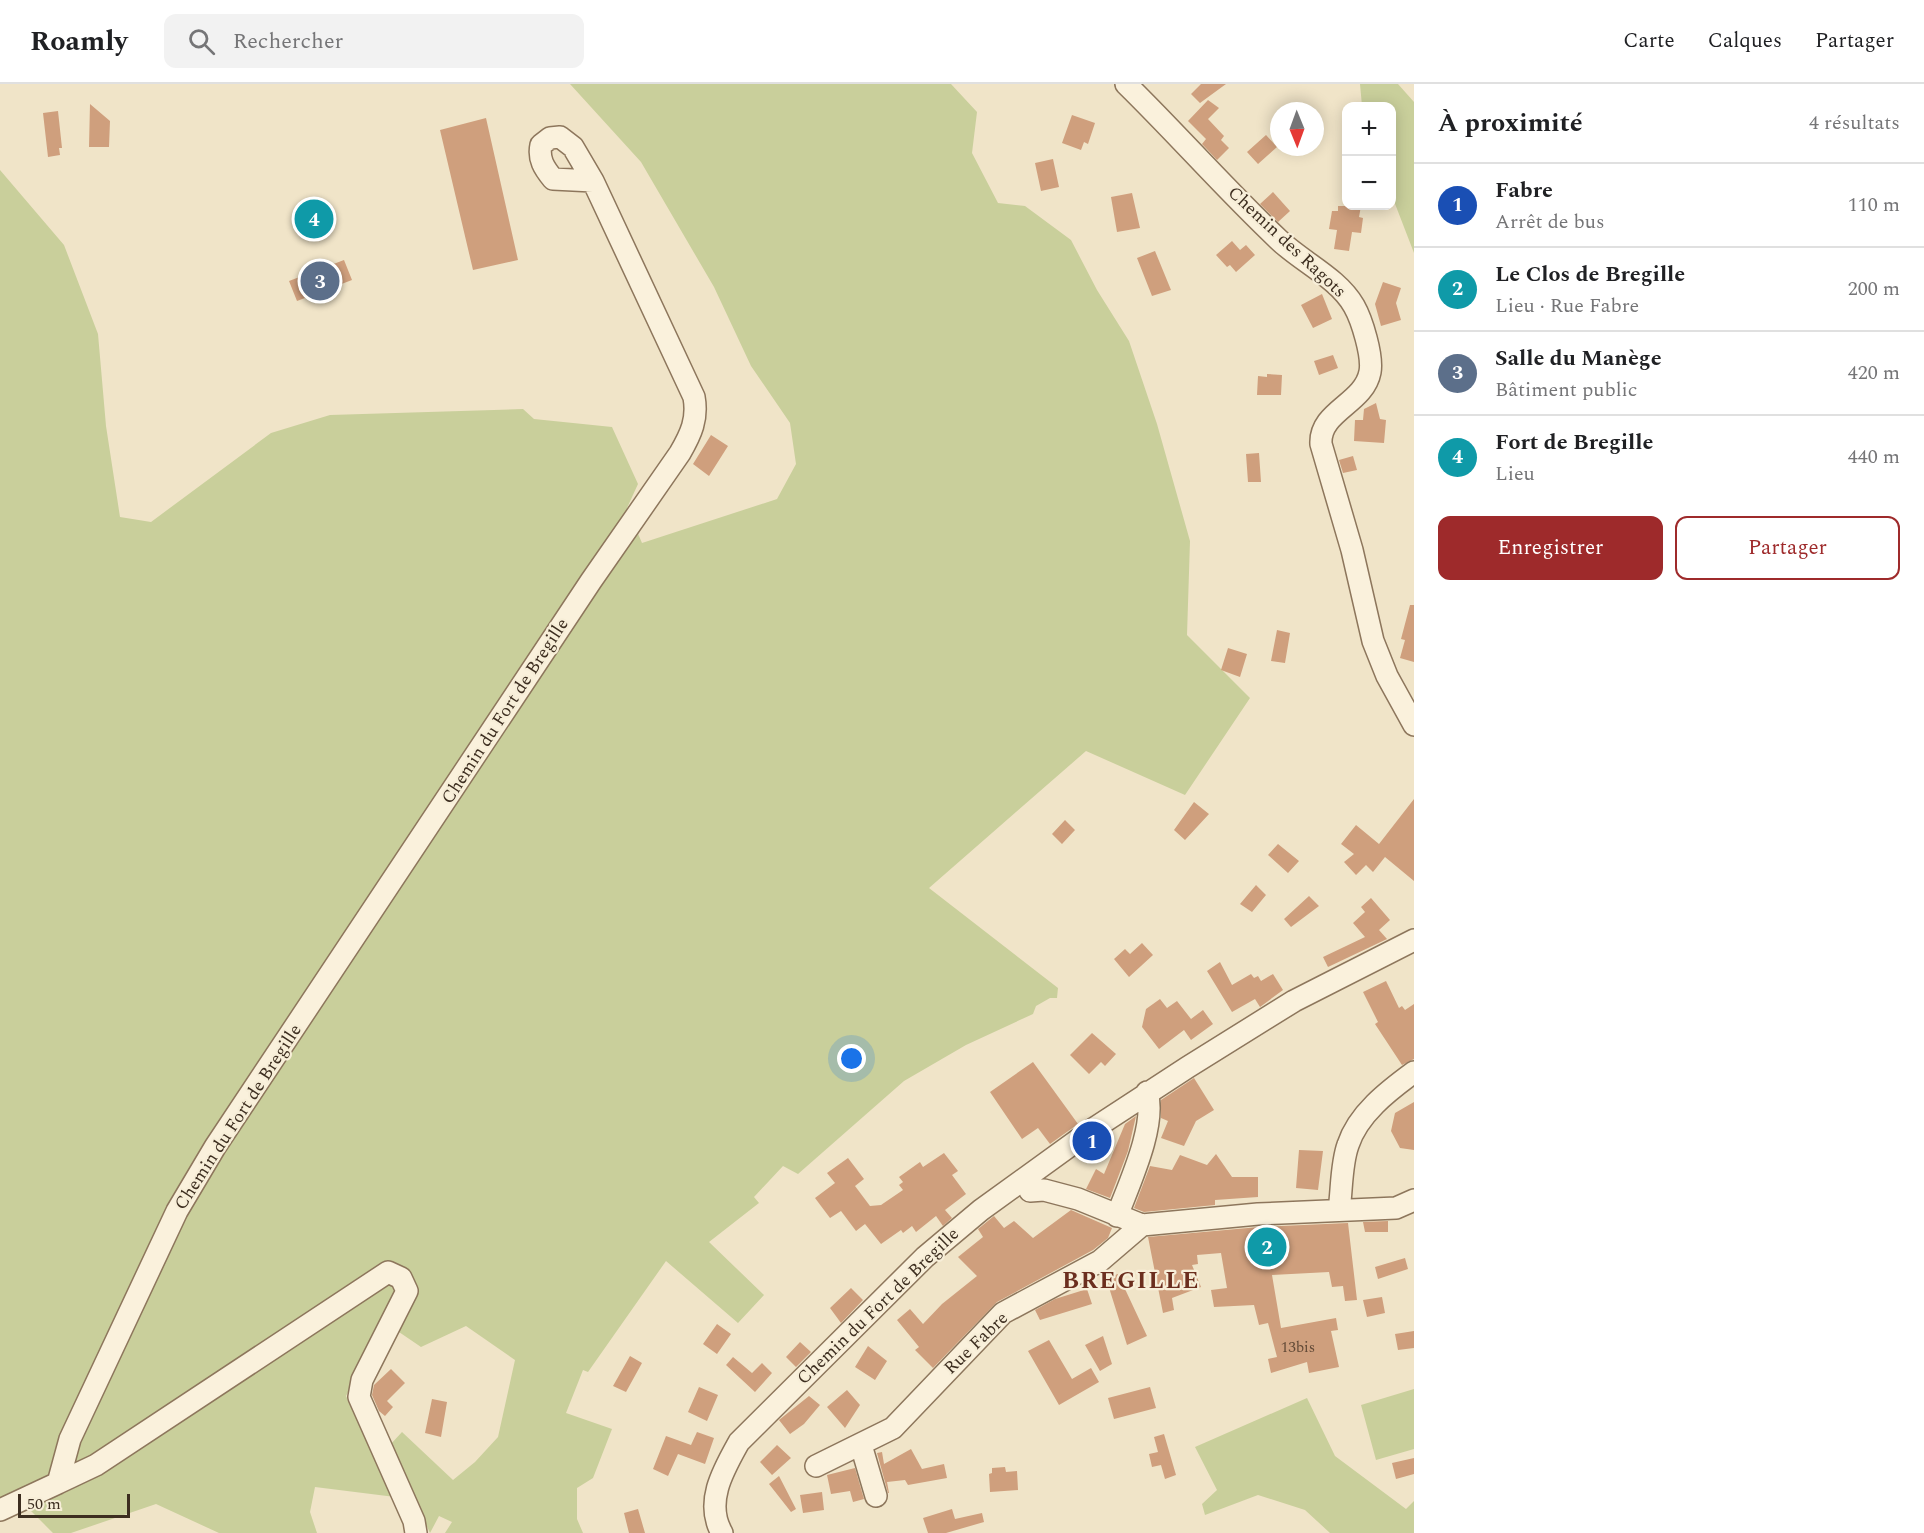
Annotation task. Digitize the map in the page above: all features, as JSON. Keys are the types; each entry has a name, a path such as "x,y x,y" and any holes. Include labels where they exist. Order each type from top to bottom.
{"street":[{"name":"Chemin des Ragots","path":"1126,84 1281,242 1343,292 1354,306 1366,335 1370,372 1352,403 1326,423 1322,430 1322,444 1352,550 1373,641 1387,676 1414,725"},
{"name":"Chemin du Fort de Bregille","path":"58,1483 70,1439 177,1211 215,1147 591,580 680,453 692,430 697,413 694,397 593,181"},
{"name":"Chemin du Fort de Bregille","path":"722,1533 715,1498 722,1473 739,1442 925,1257 959,1227 1148,1092 1294,1001 1414,940"},
{"path":"1339,1210 1347,1146 1359,1123 1389,1090 1414,1072"},
{"path":"1117,1216 1138,1157 1151,1106 1148,1092"},
{"path":"1030,1191 1044,1190 1078,1199 1142,1225 1258,1214 1396,1208 1414,1200"},
{"name":"Rue Fabre","path":"816,1466 893,1428 1003,1313 1100,1261 1142,1225"},
{"path":"0,1510 96,1466 388,1272 401,1278 407,1292 362,1380 359,1397 414,1521 416,1533"},
{"path":"861,1445 876,1496"}],"green space":[{"path":"570,84 951,84 977,112 972,153 998,203 1025,206 1071,240 1097,290 1129,341 1157,424 1190,541 1187,635 1250,698 1185,795 1086,751 929,888 1058,988 1057,998 1050,998 1036,1006 1033,1014 966,1045 904,1081 798,1174 783,1166 754,1197 759,1203 709,1242 764,1295 738,1323 666,1261 588,1372 583,1370 566,1413 612,1429 593,1478 577,1488 577,1519 583,1533 445,1533 452,1522 439,1516 430,1533 389,1446 402,1432 453,1480 475,1462 498,1437 515,1360 466,1326 421,1347 399,1332 382,1326 346,1396 395,1497 315,1487 310,1512 317,1533 219,1533 156,1504 71,1533 53,1533 26,1506 0,1508 0,170 64,245 98,334 106,426 120,517 151,522 271,433 330,415 523,409 534,419 612,427 638,484 627,508 642,543 777,499 796,464 790,423 751,366 714,287 641,162"},
{"path":"1360,84 1398,84 1414,102 1414,253 1396,206 1396,102 1362,102"},
{"path":"1414,1389 1414,1449 1376,1460 1361,1405"},
{"path":"1307,1398 1335,1456 1406,1509 1414,1501 1414,1533 1330,1533 1305,1510 1258,1495 1205,1515 1202,1504 1217,1490 1195,1447"}],"building":[{"path":"1201,84 1226,84 1200,103 1191,94"},
{"path":"1208,100 1219,108 1208,119 1224,136 1221,140 1229,148 1217,160 1202,144 1206,139 1188,121"},
{"path":"90,104 110,121 109,147 89,147"},
{"path":"58,111 62,148 59,148 60,155 48,157 43,113"},
{"path":"1072,115 1095,123 1088,144 1084,142 1081,150 1062,143"},
{"path":"486,118 518,260 473,270 440,130"},
{"path":"1266,135 1270,139 1270,153 1258,164 1247,152"},
{"path":"1053,159 1059,187 1041,191 1035,163"},
{"path":"1273,192 1290,211 1278,222 1260,204"},
{"path":"1132,193 1140,228 1117,232 1111,197"},
{"path":"1338,206 1342,206 1342,210 1360,210 1359,217 1363,218 1361,233 1352,232 1349,251 1334,249 1337,230 1329,229 1332,211 1338,211"},
{"path":"1232,241 1240,250 1246,245 1255,255 1236,272 1230,265 1227,267 1216,255"},
{"path":"1155,251 1171,290 1152,296 1137,258"},
{"path":"344,260 352,280 297,301 289,281"},
{"path":"1383,282 1401,288 1396,303 1401,320 1381,326 1375,304"},
{"path":"1322,294 1332,319 1313,328 1301,305"},
{"path":"1333,355 1338,368 1319,375 1314,361"},
{"path":"1267,374 1282,375 1281,395 1257,395 1258,376 1267,377"},
{"path":"1376,403 1380,419 1386,420 1384,443 1354,441 1355,420 1363,420 1364,409"},
{"path":"711,435 728,446 709,476 693,464"},
{"path":"1259,453 1261,482 1248,482 1246,454"},
{"path":"1353,456 1357,470 1343,473 1339,460"},
{"path":"1410,605 1414,605 1414,662 1400,658 1405,640 1401,639"},
{"path":"1277,630 1290,633 1285,663 1271,661"},
{"path":"1228,648 1247,654 1240,677 1221,670"},
{"path":"1414,799 1414,881 1385,857 1373,872 1366,865 1356,875 1344,862 1354,854 1341,844 1356,825 1379,844"},
{"path":"1194,802 1209,814 1185,840 1174,830"},
{"path":"1065,820 1075,830 1062,844 1052,834"},
{"path":"1278,844 1299,861 1288,873 1268,855"},
{"path":"1256,885 1266,895 1252,912 1240,904"},
{"path":"1309,896 1319,906 1291,927 1284,919"},
{"path":"1371,898 1390,920 1379,930 1387,939 1328,967 1323,957 1365,937 1353,923 1365,912 1361,907"},
{"path":"1142,943 1153,955 1129,977 1114,959 1125,949 1130,954"},
{"path":"1220,962 1232,985 1251,974 1254,978 1258,976 1261,981 1273,974 1283,990 1260,1007 1255,999 1232,1012 1207,971"},
{"path":"1386,981 1399,1008 1402,1006 1405,1010 1414,1004 1414,1059 1402,1065 1375,1024 1378,1022 1363,992"},
{"path":"1160,999 1167,1008 1177,1001 1191,1019 1203,1010 1213,1024 1191,1040 1184,1030 1159,1049 1142,1027 1146,1009"},
{"path":"1092,1033 1116,1054 1105,1066 1101,1062 1089,1074 1070,1055"},
{"path":"1033,1062 1078,1124 1050,1144 1038,1128 1022,1139 990,1092"},
{"path":"1194,1078 1214,1110 1196,1121 1184,1146 1161,1138 1168,1121 1161,1118 1161,1100"},
{"path":"1414,1102 1414,1150 1400,1148 1391,1131 1395,1113"},
{"path":"1136,1116 1128,1151 1110,1198 1086,1189 1096,1169 1104,1174 1125,1124"},
{"path":"1299,1150 1323,1151 1318,1190 1296,1188"},
{"path":"944,1153 958,1171 952,1175 966,1194 945,1210 952,1218 943,1226 936,1216 916,1232 912,1226 903,1233 901,1230 881,1244 865,1224 856,1231 841,1211 830,1218 815,1198 835,1183 827,1173 848,1158 864,1179 855,1186 870,1206 881,1205 903,1190 899,1185 903,1182 899,1177 920,1162 923,1167"},
{"path":"1216,1154 1232,1177 1258,1177 1258,1197 1215,1200 1215,1205 1144,1212 1134,1208 1150,1166 1172,1170 1180,1155 1207,1165"},
{"path":"1071,1210 1112,1228 1108,1238 1093,1250 997,1302 933,1368 915,1350 919,1347 897,1320 910,1309 923,1324 942,1304 977,1276 958,1257 983,1237 978,1229 994,1216 1004,1228 1014,1221 1033,1238"},
{"path":"1388,1221 1388,1232 1365,1232 1363,1222"},
{"path":"1348,1223 1357,1300 1345,1301 1343,1286 1332,1287 1329,1272 1272,1275 1281,1328 1336,1318 1338,1330 1331,1331 1339,1367 1309,1373 1307,1362 1271,1373 1268,1359 1277,1357 1268,1323 1259,1325 1254,1305 1214,1307 1211,1290 1227,1288 1221,1253 1197,1255 1198,1264 1192,1265 1201,1287 1172,1298 1174,1310 1163,1313 1148,1237 1259,1227"},
{"path":"1405,1258 1408,1269 1378,1279 1375,1267"},
{"path":"1118,1274 1147,1336 1127,1345 1106,1278"},
{"path":"851,1288 863,1300 841,1323 830,1308"},
{"path":"1087,1289 1092,1304 1040,1320 1035,1310 1055,1299"},
{"path":"1382,1297 1385,1313 1367,1317 1363,1300"},
{"path":"717,1324 731,1334 717,1354 703,1344"},
{"path":"1414,1331 1414,1348 1398,1350 1395,1334"},
{"path":"1103,1336 1112,1364 1100,1371 1085,1345"},
{"path":"1049,1340 1072,1379 1091,1368 1099,1382 1059,1405 1028,1351"},
{"path":"800,1342 811,1352 796,1367 786,1357"},
{"path":"868,1346 887,1361 875,1380 855,1367"},
{"path":"630,1356 642,1363 626,1392 613,1386"},
{"path":"733,1357 752,1373 762,1363 772,1373 755,1392 726,1365"},
{"path":"391,1369 405,1383 387,1401 393,1407 385,1416 379,1411 372,1395 374,1385"},
{"path":"699,1387 718,1395 707,1421 688,1412"},
{"path":"1150,1387 1156,1408 1114,1419 1108,1398"},
{"path":"847,1390 860,1405 845,1428 827,1407"},
{"path":"809,1396 820,1405 804,1424 790,1434 779,1420"},
{"path":"432,1399 447,1402 441,1437 425,1433"},
{"path":"697,1432 714,1438 705,1464 678,1454 668,1476 653,1469 666,1436 691,1445"},
{"path":"1164,1434 1176,1475 1165,1479 1161,1465 1152,1467 1149,1454 1158,1452 1154,1437"},
{"path":"777,1445 791,1458 772,1475 760,1462"},
{"path":"911,1449 922,1469 944,1464 947,1478 908,1485 905,1480 887,1482 888,1493 877,1453 882,1452 884,1464"},
{"path":"1414,1458 1414,1474 1396,1479 1392,1463"},
{"path":"1005,1467 1006,1472 1017,1471 1018,1490 990,1492 989,1474 992,1473 992,1468"},
{"path":"855,1468 864,1499 853,1502 850,1491 831,1494 827,1475"},
{"path":"779,1476 796,1509 791,1512 769,1484"},
{"path":"822,1492 824,1510 803,1513 800,1495"},
{"path":"638,1509 645,1533 629,1533 624,1513"},
{"path":"952,1509 955,1519 982,1513 984,1522 946,1533 928,1533 923,1518"}],"place":[{"name":"Fort de Bregille","path":"314,219"},
{"name":"Salle du Manège","path":"320,281"},
{"name":"Fabre","path":"1092,1141"},
{"name":"Le Clos de Bregille","path":"1267,1247"}],"district":[{"name":"BREGILLE","path":"1131,1281"}]}
